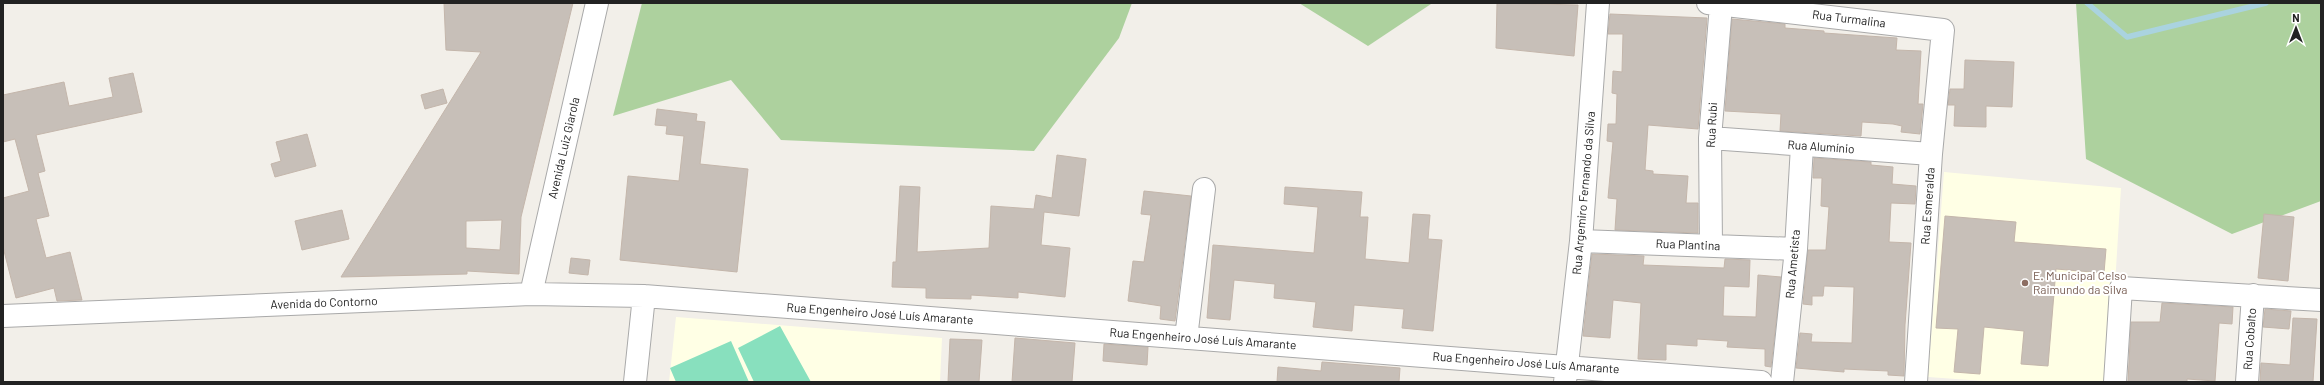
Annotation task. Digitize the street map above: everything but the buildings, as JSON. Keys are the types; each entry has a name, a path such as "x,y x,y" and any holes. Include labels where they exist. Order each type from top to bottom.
{"street":[{"name":"Avenida Luiz Giarola","path":"531,294 597,3"},
{"name":"Rua Argemiro Fernando da Silva","path":"1566,374 1581,241 1598,3"},
{"name":"Rua Turmalina","path":"1714,4 1943,30"},
{"name":"Rua Rubi","path":"1711,246 1710,138 1714,4"},
{"name":"Rua Esmeralda","path":"1916,382 1931,154 1943,30"},
{"name":"Rua Alumínio","path":"1710,138 1802,146 1931,154"},
{"name":"Rua Ametista","path":"1782,382 1796,249 1802,146"},
{"path":"1186,338 1204,190"},
{"name":"Rua Plantina","path":"1581,241 1796,249"},
{"path":"2115,382 2121,288 2321,300"},
{"name":"Avenida do Contorno","path":"3,316 531,294 644,296"},
{"name":"Rua Cobalto","path":"2247,382 2253,295"},
{"path":"635,382 644,296"},
{"name":"Rua Engenheiro José Luís Amarante","path":"644,296 1186,338 1566,374 1761,382"}],"shaded area":[{"name":"E. Municipal Celso Raimundo da Silva","path":"1944,172 2121,188 2109,382 1998,382 1928,377"},
{"path":"676,317 942,338 940,382 669,382"}],"green space":[{"path":"642,3 1132,3 1119,38 1034,151 781,140 731,80 613,116"},
{"path":"1299,3 1431,3 1431,4 1368,46"},
{"path":"2076,3 2321,3 2321,201 2232,234 2086,159"},
{"path":"780,326 811,382 754,382 738,348"},
{"path":"731,341 749,382 676,382 670,368"}],"waterway":[{"path":"2087,3 2127,37 2266,3"}],"place":[{"name":"E. Municipal Celso Raimundo da Silva","path":"2025,283"}]}
